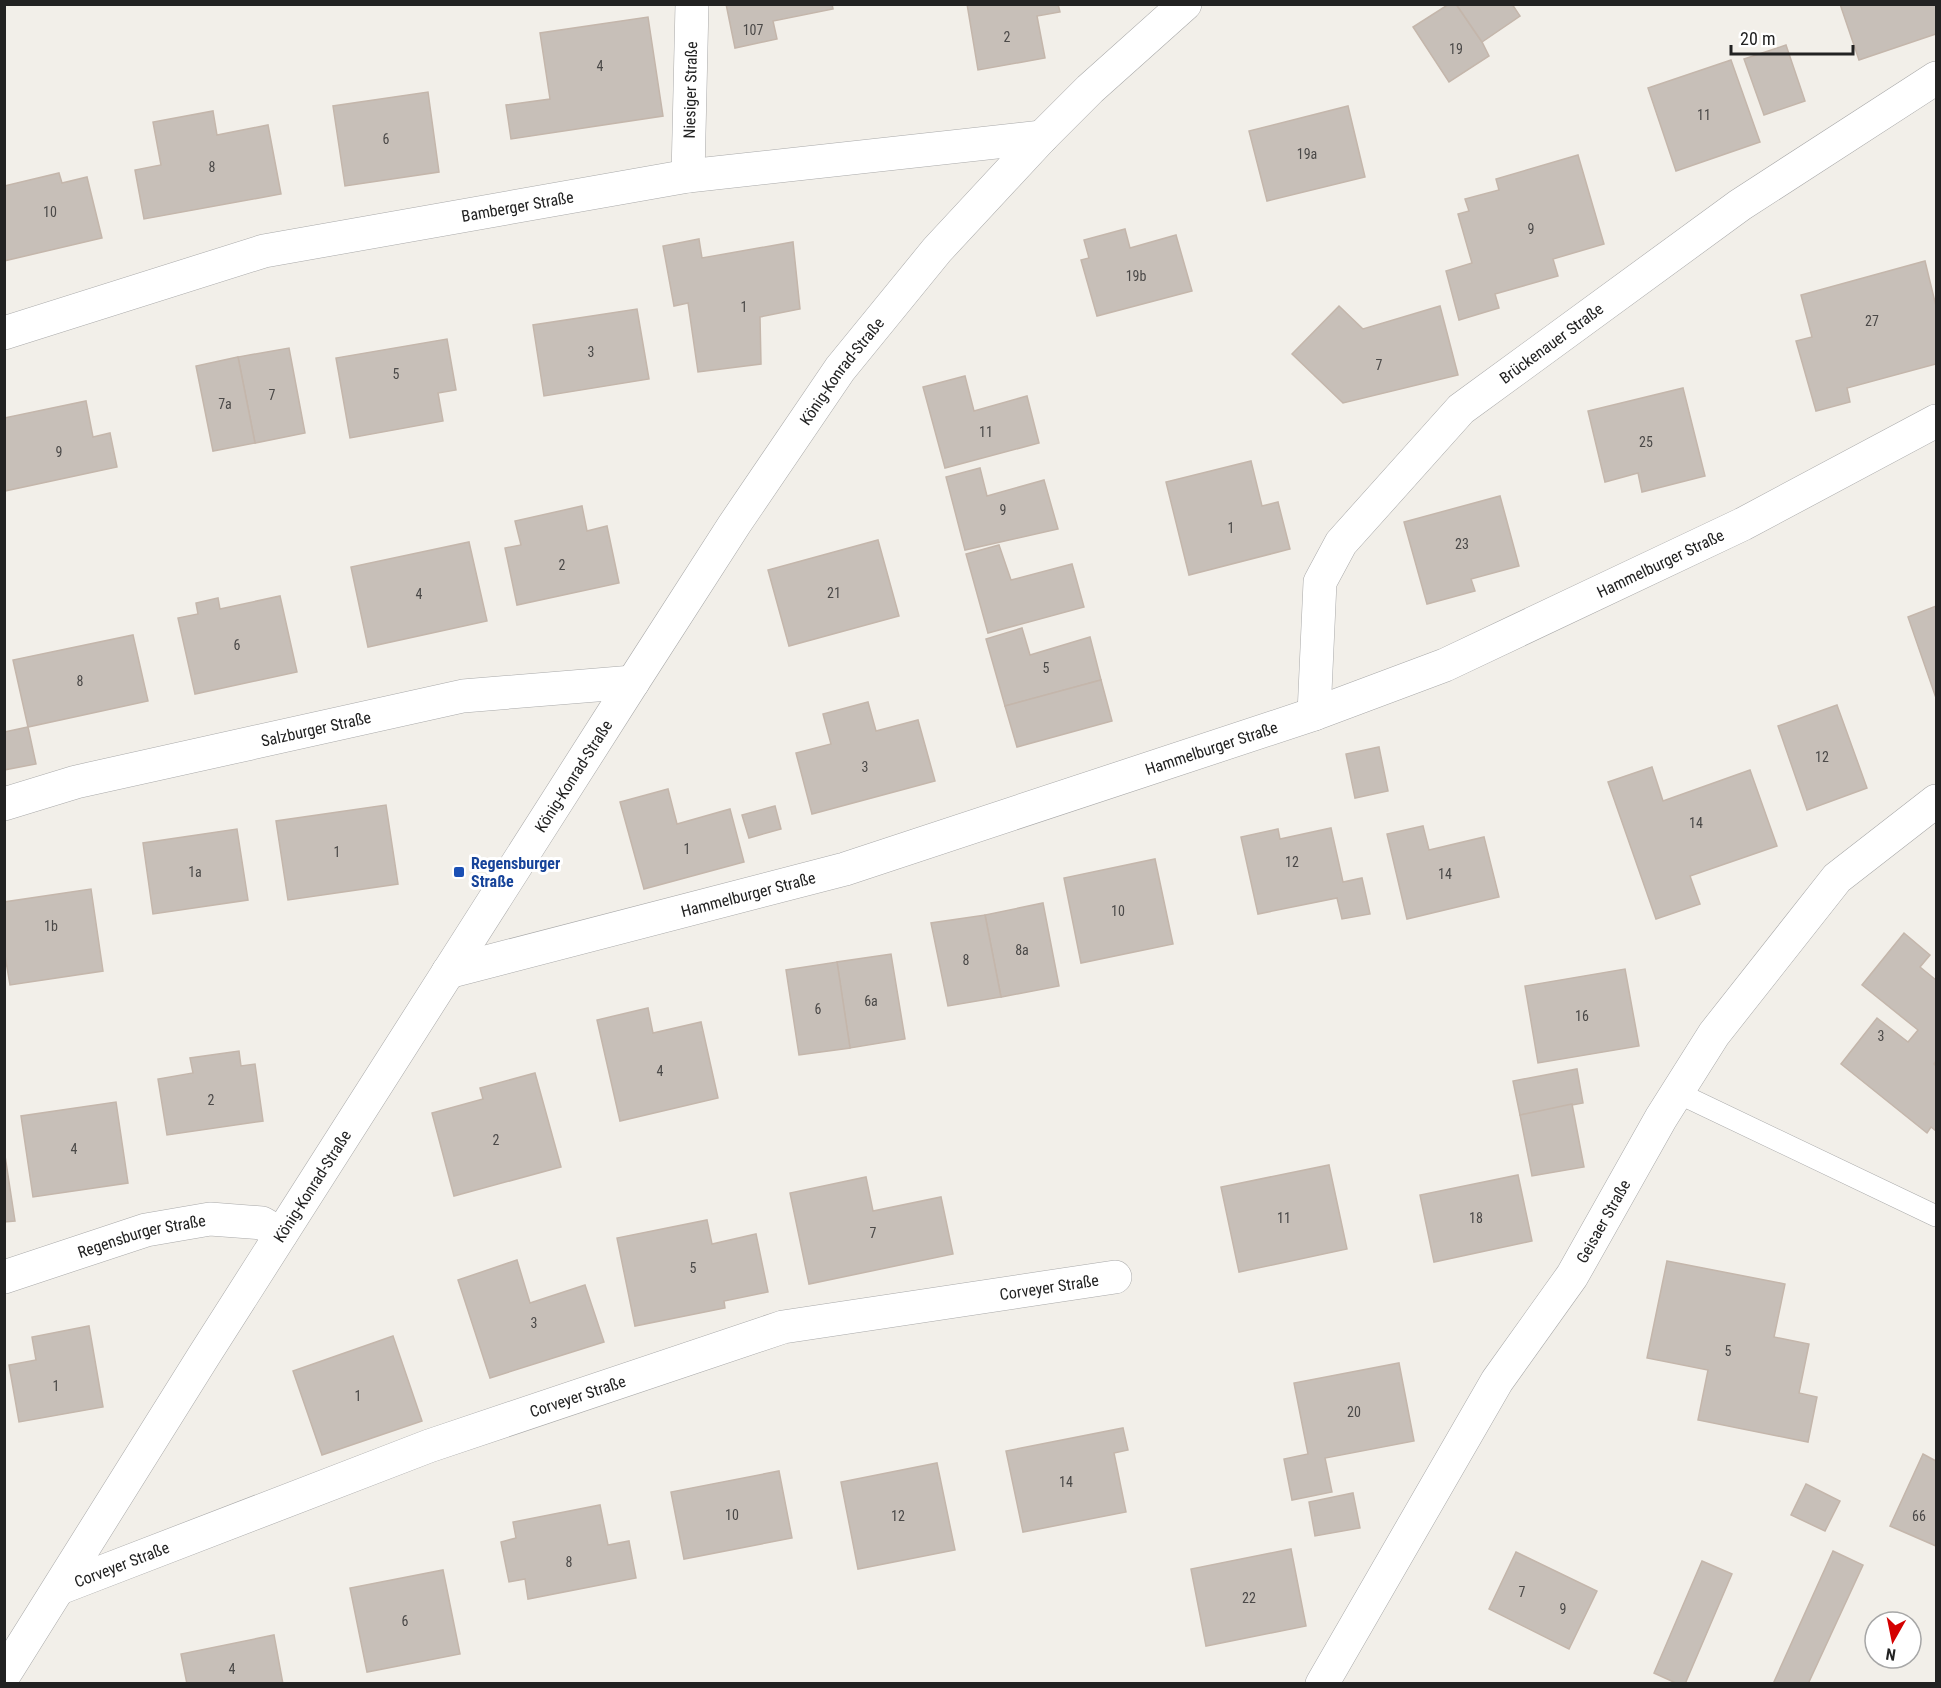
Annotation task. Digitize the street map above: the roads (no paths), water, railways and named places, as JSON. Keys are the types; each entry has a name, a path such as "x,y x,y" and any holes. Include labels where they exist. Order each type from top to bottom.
{"street":[{"name":"Niesiger Straße","path":"688,176 692,4"},
{"name":"König-Konrad-Straße","path":"4,1675 281,1234 633,682 840,369 937,250 1042,137 1090,89 1185,4"},
{"name":"Brückenauer Straße","path":"1314,714 1320,582 1341,543 1461,409 1740,205 1936,78"},
{"name":"Bamberger Straße","path":"4,333 264,251 688,176 1042,137"},
{"name":"Hammelburger Straße","path":"448,972 844,868 1314,714 1455,660 1743,524 1936,421"},
{"name":"Salzburger Straße","path":"4,804 76,782 463,696 633,682"},
{"name":"Geisaer Straße","path":"1322,1683 1497,1381 1572,1276 1676,1092 1714,1034 1837,878 1936,801"},
{"name":"Regensburger Straße","path":"4,1277 146,1230 210,1219 262,1224 281,1234"},
{"name":"Corveyer Straße","path":"60,1588 429,1446 783,1327 1115,1277"}],"lane":[{"path":"1676,1092 1936,1216"}],"place":[{"name":"Regensburger Straße","path":"459,872"}]}
